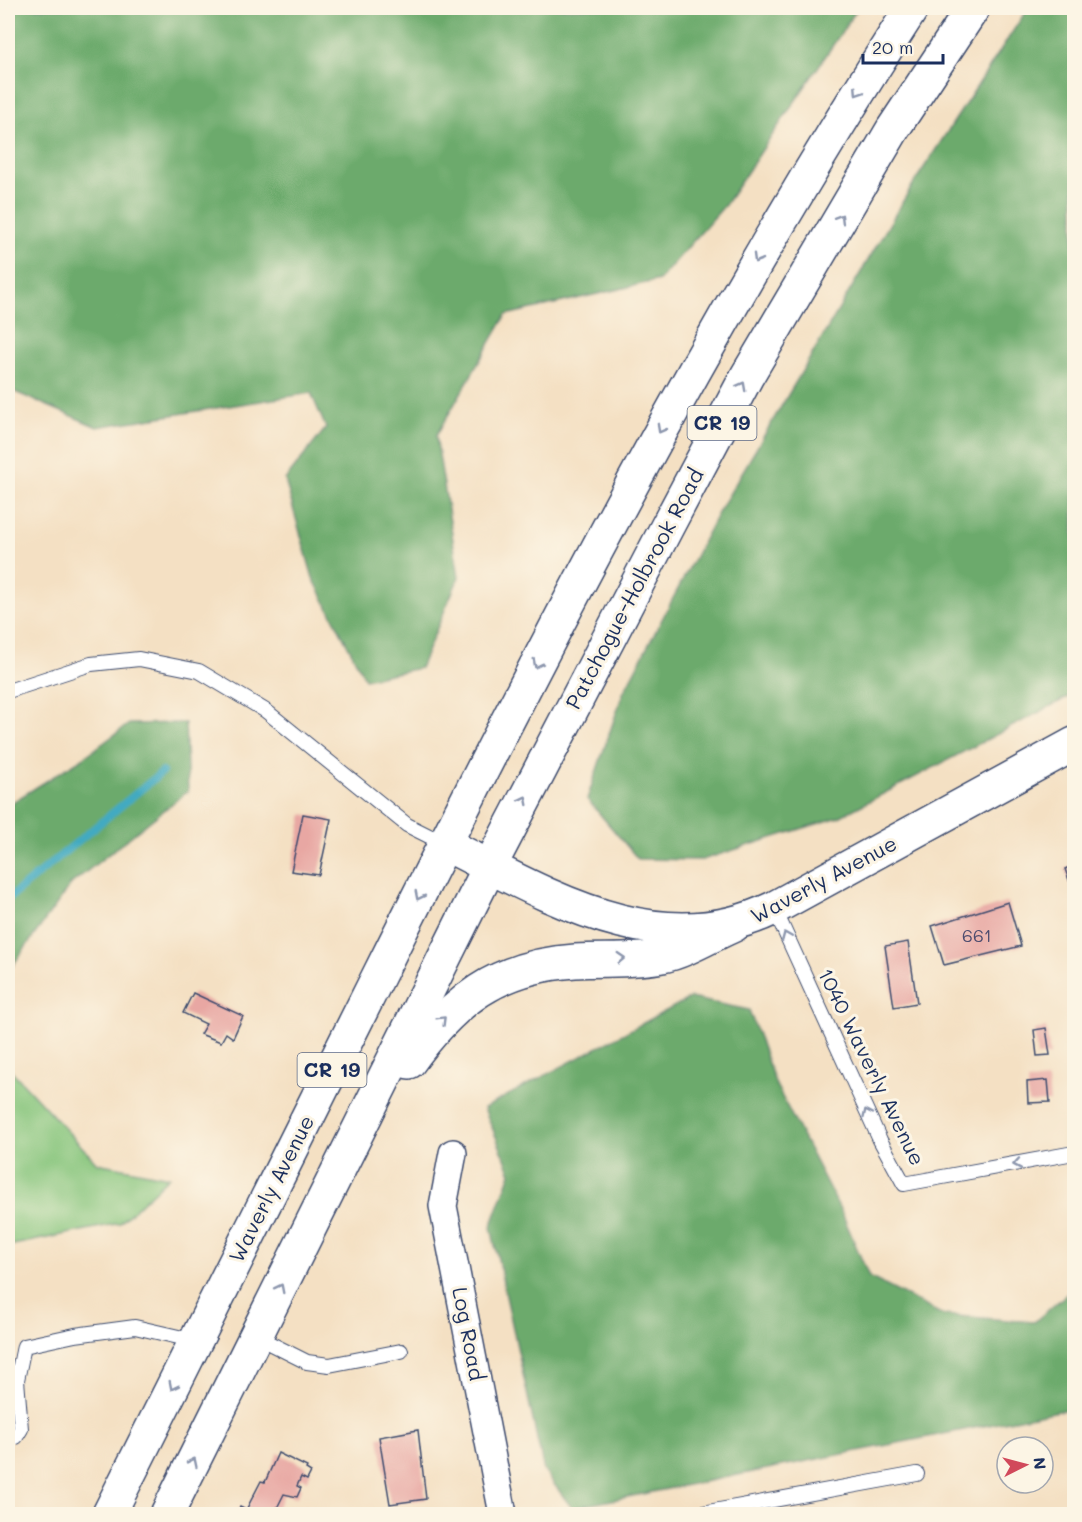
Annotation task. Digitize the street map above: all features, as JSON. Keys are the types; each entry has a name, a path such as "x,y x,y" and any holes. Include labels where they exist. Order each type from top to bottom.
{"main road":[{"name":"CR 19","path":"445,844 569,602 698,361 844,113 912,8"},
{"name":"Patchogue-Holbrook Road","path":"490,866 747,376 893,129 973,8"},
{"name":"Waverly Avenue","path":"109,1515 445,844 581,909 625,923 692,929 734,925 774,908 1074,744"},
{"name":"CR 19","path":"166,1515 490,866"},
{"path":"356,1134 433,1029 460,1003 480,989 538,966 574,961 663,956 734,925"}],"street":[{"name":"Log Road","path":"453,1153 443,1206 503,1515"}],"lane":[{"path":"8,691 91,664 132,660 199,671 266,711 407,825 445,844"},
{"name":"1040 Waverly Avenue","path":"774,908 880,1140 904,1184 1074,1153"},
{"path":"8,1440 16,1437 21,1428 17,1380 24,1346 75,1335 135,1327 196,1341"},
{"path":"255,1336 307,1362 329,1365 401,1351"},
{"path":"697,1515 917,1474"}],"green space":[{"path":"8,8 858,8 725,205 659,280 506,315 436,436 459,577 420,668 365,679 313,578 285,480 326,428 311,393 97,427 8,389"},
{"path":"1028,8 1074,8 1074,694 839,817 702,860 638,859 587,799 623,693 718,513 912,186"},
{"path":"185,723 188,791 71,884 8,972 8,805 83,758 129,724"},
{"path":"690,998 749,1010 776,1085 842,1213 869,1277 943,1315 1034,1322 1074,1288 1074,1408 572,1508 544,1471 491,1227 511,1173 484,1108"},
{"path":"8,1067 97,1163 169,1177 120,1223 8,1246"}],"building":[{"path":"303,814 331,819 319,875 291,871"},
{"path":"1074,865 1074,894 1065,869"},
{"path":"1008,902 1021,946 944,965 932,926"},
{"path":"908,942 917,1003 894,1007 885,946"},
{"path":"193,993 243,1016 233,1038 226,1033 221,1042 200,1034 206,1024 183,1013"},
{"path":"1046,1028 1050,1055 1037,1056 1034,1030"},
{"path":"1048,1080 1050,1102 1028,1103 1027,1082"},
{"path":"418,1430 426,1499 390,1504 379,1437"},
{"path":"278,1453 307,1467 306,1469 311,1472 307,1480 301,1477 297,1486 301,1488 297,1497 284,1494 274,1514 237,1514 240,1507 246,1510 261,1481 265,1482"}],"waterway":[{"path":"8,899 162,772"}]}
